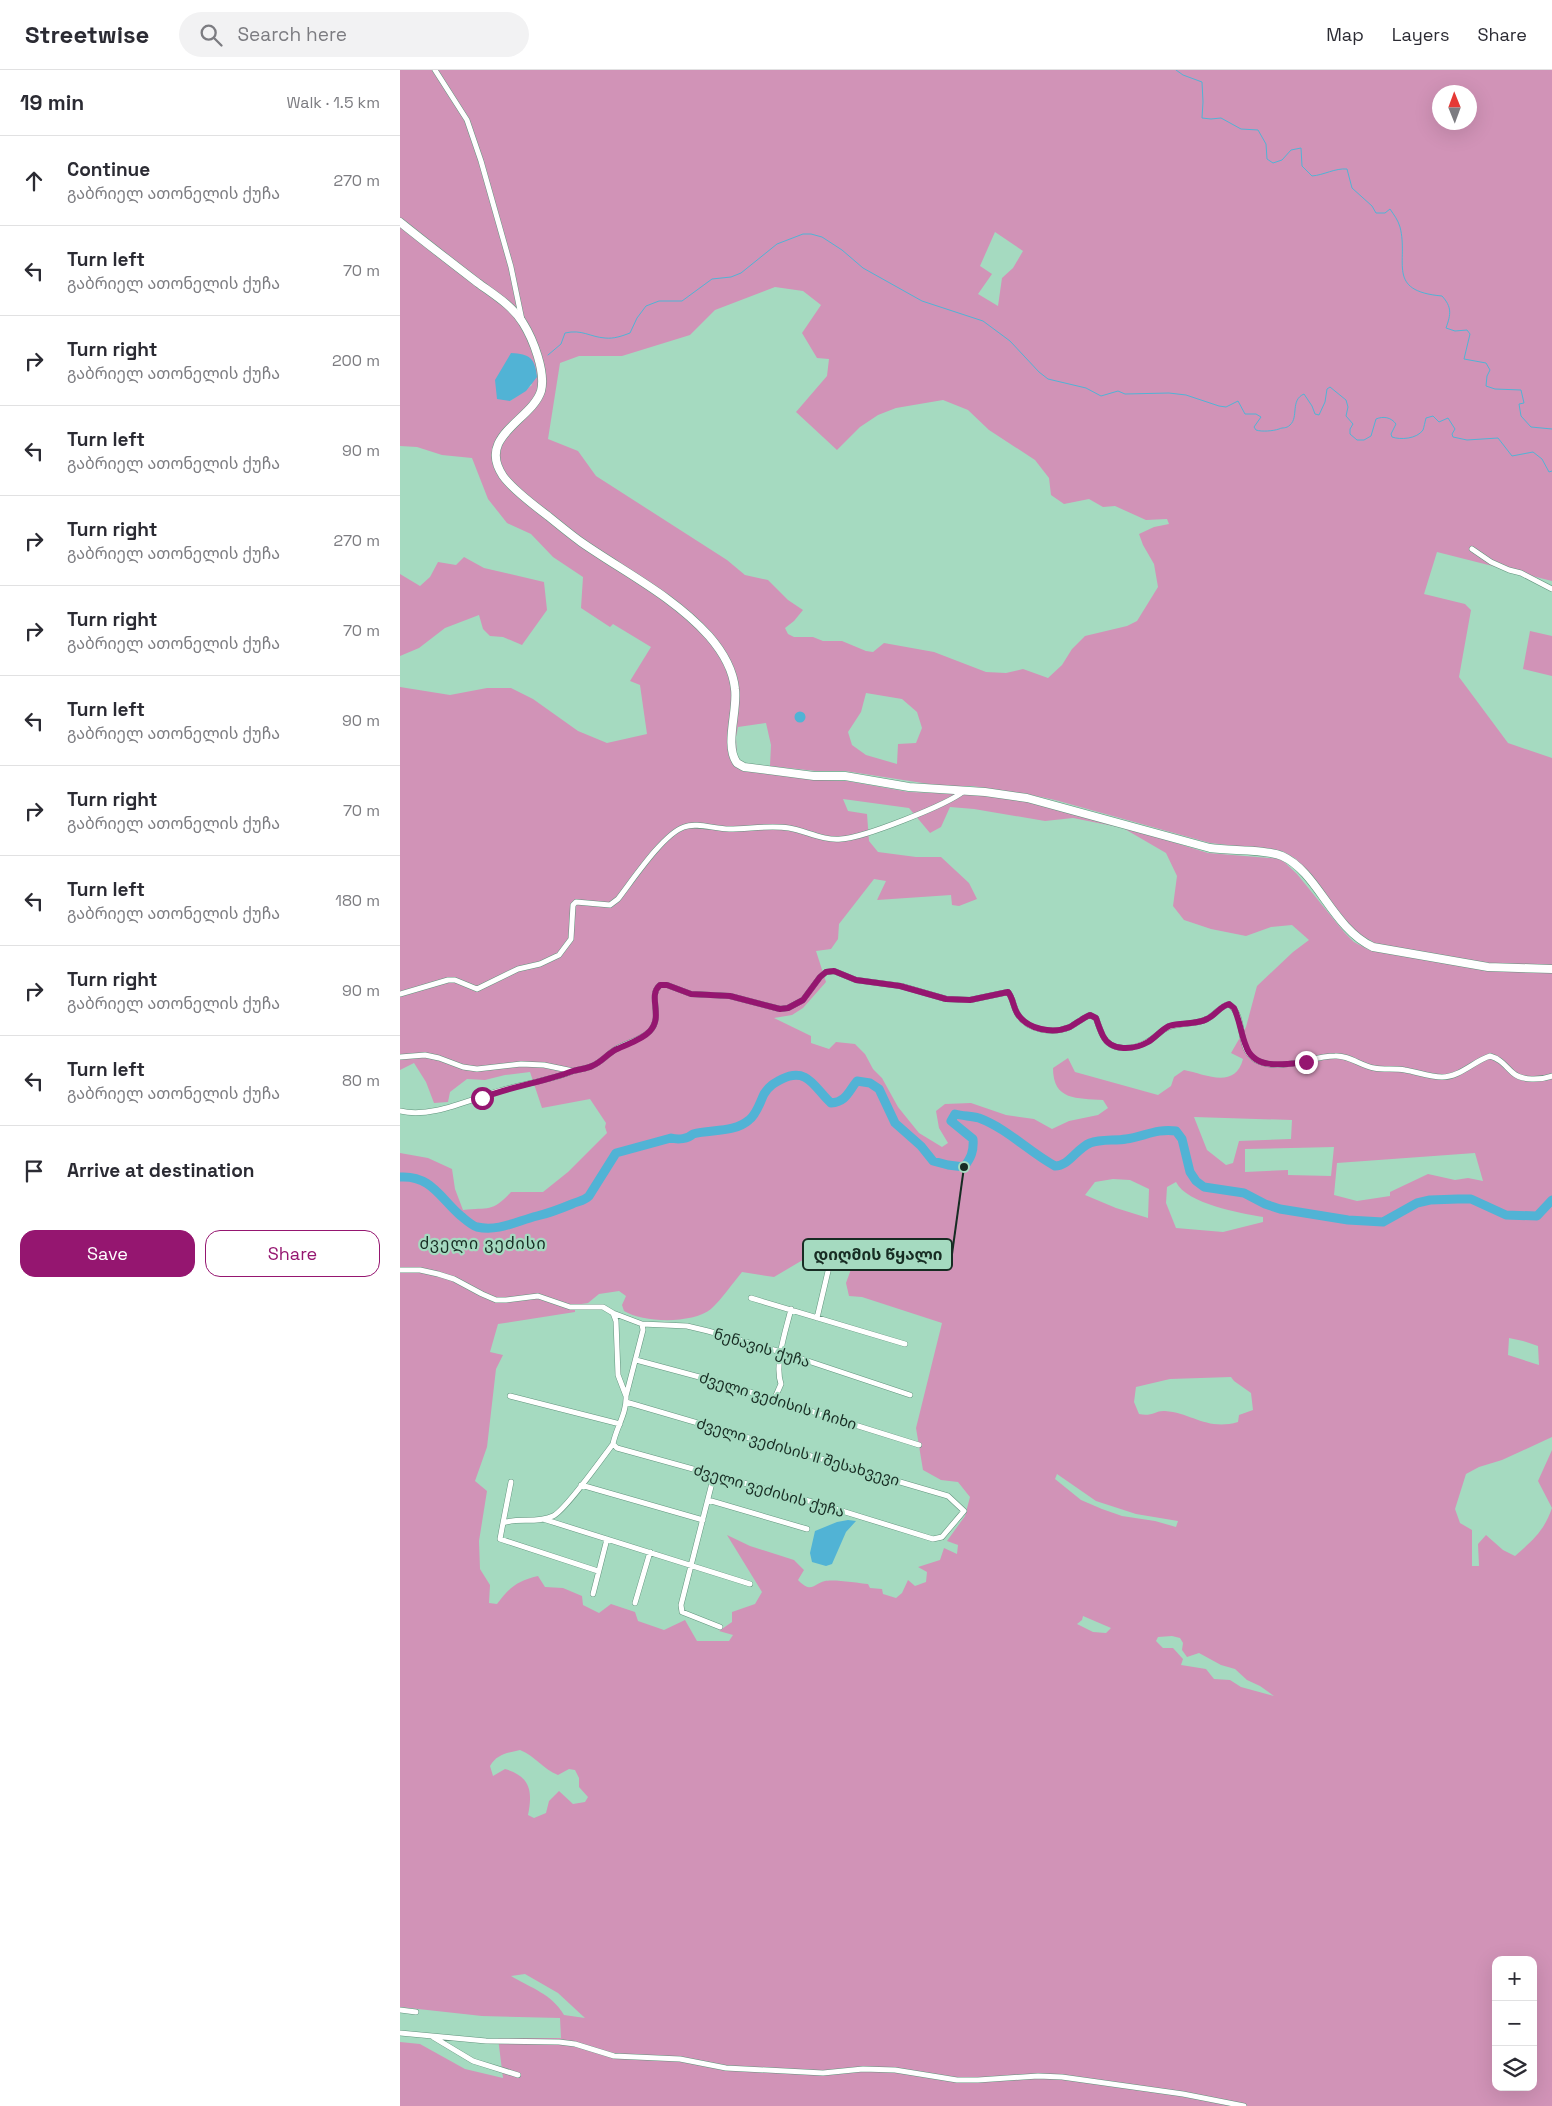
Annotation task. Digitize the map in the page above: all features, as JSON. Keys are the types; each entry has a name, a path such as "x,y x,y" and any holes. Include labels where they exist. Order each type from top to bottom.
{"street":[{"path":"435,70 467,120 481,161 523,322 542,368 542,384 535,402 499,441 496,451 498,466 504,477 538,508 581,541 687,613 710,637 726,659 736,690 732,751 737,763 744,766 814,776 845,776 908,787 985,792 1027,798 1210,848 1271,853 1292,861 1350,932 1361,941 1373,946 1488,967 1552,969"},
{"path":"400,222 500,300 523,322"},
{"path":"1472,549 1491,562 1508,570 1521,573 1552,589"},
{"path":"400,994 448,980 454,980 477,989 518,969 540,964 560,955 571,939 573,905 576,902 610,905 618,899 662,843 685,826 694,825 717,829 764,826 788,828 838,840 851,838 918,814 957,797 964,791"},
{"path":"400,1111 426,1113 482,1098 502,1090 591,1067 602,1061 614,1050 650,1032 656,1023 655,994 656,988 660,985 667,985 691,994 730,996 771,1007 788,1008 803,1000 826,972 834,971 856,980 900,986 946,999 970,1000 1008,992 1012,997 1016,1012 1034,1028 1056,1030 1068,1028 1090,1015 1096,1018 1103,1036 1110,1045 1118,1047 1131,1048 1140,1046 1178,1023 1205,1021 1223,1006 1229,1004 1234,1008 1239,1019 1246,1049 1255,1059 1266,1063 1283,1064 1336,1056 1348,1058 1373,1068 1402,1069 1442,1077 1454,1074 1490,1056 1503,1062 1514,1075 1530,1079 1552,1076"},
{"path":"400,1057 425,1055 463,1068 477,1069 520,1064 544,1065 574,1071"},
{"path":"817,1318 829,1267"},
{"path":"400,1270 420,1270 438,1274 454,1279 496,1300 538,1296 570,1307 603,1307 613,1313 618,1333 616,1353 618,1375 626,1396"},
{"path":"751,1298 904,1344"},
{"path":"774,1400 781,1384 779,1378 781,1352 791,1309"},
{"name":"ნენავის ქუჩა","path":"613,1313 642,1324 687,1326 781,1352 910,1395"},
{"path":"502,1523 554,1516 613,1444 626,1402 643,1330 642,1324"},
{"name":"ძველი ვეძისის I ჩიხი","path":"636,1360 718,1382 919,1445"},
{"path":"510,1396 620,1424"},
{"name":"ძველი ვეძისის II შესახვევი","path":"626,1402 948,1496 964,1511"},
{"name":"ძველი ვეძისის ქუჩა","path":"613,1444 625,1451 933,1539 942,1538 964,1511"},
{"path":"714,1475 681,1605 682,1612 720,1627"},
{"path":"511,1482 500,1539 598,1570"},
{"path":"581,1485 703,1520"},
{"path":"708,1500 807,1529"},
{"path":"542,1519 750,1584"},
{"path":"593,1594 607,1539"},
{"path":"635,1603 650,1552"},
{"path":"400,2010 416,2012"},
{"path":"400,2033 486,2041 559,2042 575,2044 614,2056 680,2059 726,2068 823,2073 863,2069 895,2070 957,2080 1038,2076 1062,2077 1183,2094 1244,2106"},
{"path":"430,2036 473,2061 518,2075"}],"shaded area":[{"path":"400,70 1552,70 1552,581 1437,552 1424,594 1465,604 1471,610 1459,677 1508,743 1552,758 1552,1437 1466,1474 1455,1509 1460,1523 1472,1530 1472,1566 1479,1566 1478,1544 1486,1535 1503,1550 1515,1556 1537,1535 1552,1508 1552,2106 400,2106 400,2042 420,2044 465,2069 503,2078 498,2038 561,2038 560,2018 482,2016 400,2007 400,1153 428,1158 452,1169 455,1189 463,1210 485,1209 499,1203 511,1192 543,1192 568,1172 607,1133 606,1123 590,1099 542,1108 530,1072 485,1080 467,1079 450,1092 448,1102 434,1103 426,1082 414,1063 400,1070 400,687 450,695 487,688 511,688 533,699 578,731 607,743 647,734 640,685 630,681 651,647 613,624 610,627 581,608 583,577 553,557 531,534 507,523 488,499 472,458 442,455 417,447 400,446","holes":["995,232 1023,251 1013,268 1002,278 998,306 978,294 992,274 980,266","775,287 803,291 821,305 802,333 817,358 829,359 827,376 796,412 837,450 860,427 878,415 896,408 943,400 968,410 989,430 1035,460 1049,478 1051,495 1064,504 1089,499 1103,507 1115,506 1146,520 1167,519 1169,524 1154,527 1139,534 1154,564 1158,587 1137,621 1127,626 1085,636 1072,649 1062,665 1048,678 1023,669 1006,673 986,672 934,652 884,643 873,652 842,641 823,641 813,637 794,637 788,634 785,628 803,610 788,600 768,580 745,575 727,560 596,476 578,451 548,439 560,363 579,356 622,356 690,335 715,310","511,354 532,385 510,401 504,367","866,693 902,699 917,712 922,728 916,743 898,744 897,764 866,755 852,745 848,732 861,712","766,723 771,745 770,766 816,771 845,771 942,786 972,786 1027,794 1210,843 1282,851 1296,859 1353,929 1361,936 1372,941 1369,950 1354,942 1297,874 1281,859 1208,853 1137,831 1026,801 982,795 909,792 847,781 822,780 748,770 744,763 737,758 736,737 738,727","843,799 909,808 930,833 941,827 950,807 974,809 1045,821 1073,818 1123,828 1166,853 1177,876 1173,906 1184,920 1211,929 1246,936 1271,927 1292,925 1309,940 1293,952 1257,986 1246,1027 1231,1053 1243,1059 1239,1069 1233,1074 1218,1078 1184,1070 1174,1077 1171,1086 1158,1095 1075,1072 1068,1058 1053,1068 1057,1087 1068,1096 1103,1100 1108,1108 1098,1115 1069,1121 1052,1129 1034,1119 1006,1115 971,1103 945,1104 936,1111 939,1128 948,1143 942,1147 919,1133 898,1107 882,1078 873,1069 865,1054 855,1044 836,1042 829,1049 811,1043 811,1036 774,1018 792,1015 803,1008 826,982 816,951 831,949 838,939 839,924 874,879 886,881 877,900 951,895 952,905 959,906 977,899 969,883 941,857 916,857 878,852 869,841 867,814 848,811","1194,1117 1292,1120 1291,1139 1239,1141 1233,1163 1226,1165 1207,1150","1334,1147 1331,1176 1288,1175 1288,1170 1245,1172 1245,1149","1475,1153 1483,1181 1468,1178 1455,1180 1428,1174 1390,1192 1390,1196 1357,1201 1334,1195 1337,1163","1113,1179 1130,1180 1149,1189 1148,1218 1116,1208 1085,1195 1095,1182","1176,1182 1182,1190 1202,1202 1228,1210 1263,1217 1263,1222 1223,1232 1176,1228 1166,1203 1167,1187","832,1246 846,1251 854,1261 846,1283 849,1296 862,1297 942,1323 916,1428 923,1470 941,1480 958,1482 970,1497 965,1516 947,1541 958,1545 957,1554 944,1548 940,1560 918,1567 927,1572 926,1582 915,1586 908,1580 902,1593 896,1598 883,1594 882,1589 870,1588 868,1584 825,1581 812,1587 806,1586 798,1580 804,1570 794,1560 750,1546 727,1535 762,1592 755,1604 732,1612 732,1622 719,1631 733,1635 729,1641 697,1641 685,1620 664,1630 638,1621 635,1612 611,1604 599,1613 583,1605 582,1596 563,1588 545,1587 538,1576 514,1586 497,1604 489,1603 490,1585 480,1569 479,1541 487,1491 475,1481 487,1447 496,1369 503,1355 490,1352 498,1324 575,1312 575,1305 588,1303 599,1294 619,1291 626,1296 622,1305 624,1311 633,1315 655,1320 692,1317 703,1314 711,1309 742,1272 774,1277 823,1248","1509,1338 1538,1346 1539,1365 1508,1355","1231,1377 1251,1393 1253,1410 1239,1415 1238,1422 1227,1424 1208,1423 1175,1412 1159,1411 1147,1415 1139,1414 1134,1402 1136,1387 1170,1379","1057,1474 1096,1501 1136,1514 1178,1521 1176,1527 1155,1521 1122,1516 1081,1500 1055,1479","1083,1616 1111,1628 1106,1633 1093,1632 1077,1624 1082,1620","1172,1636 1180,1638 1183,1643 1182,1650 1187,1657 1199,1653 1221,1665 1235,1669 1247,1680 1274,1696 1241,1687 1230,1680 1214,1679 1206,1669 1181,1665 1183,1659 1173,1648 1163,1648 1156,1641 1158,1637","520,1750 558,1775 569,1769 575,1770 579,1778 579,1787 588,1797 585,1802 573,1804 559,1791 549,1801 546,1813 534,1818 528,1815 530,1792 525,1780 505,1769 493,1776 490,1766 503,1755","525,1974 558,1993 585,2018 564,2015 547,1997 511,1976"]},
{"path":"464,557 484,568 544,582 547,610 522,645 503,637 490,636 483,629 479,615 445,628 419,648 400,656 400,574 420,586 430,577 438,562 456,565"},
{"path":"1530,631 1552,636 1552,676 1523,669"},
{"path":"1552,1450 1552,1508 1538,1481"}],"water":[{"path":"511,353 523,354 530,358 535,365 537,377 526,391 510,401 497,399 495,380"},
{"path":"800,711 806,717 800,723 794,717"},
{"path":"856,1521 846,1532 832,1564 826,1566 812,1562 810,1553 815,1531 837,1522"}],"waterway":[{"path":"1176,70 1183,75 1202,82 1202,118 1221,118 1241,129 1258,130 1266,144 1267,159 1273,163 1282,160 1291,150 1301,148 1302,166 1312,176 1347,169 1352,188 1372,206 1376,213 1385,213 1390,209 1400,227 1403,273 1406,281 1413,288 1424,293 1442,296 1448,304 1450,311 1446,328 1455,331 1467,330 1470,334 1464,359 1486,363 1490,370 1486,386 1495,389 1521,390 1524,403 1519,404 1521,416 1531,427 1552,429"},
{"path":"548,355 561,344 565,333 576,332 608,338 630,333 637,318 646,306 659,301 682,301 712,279 731,277 741,273 777,244 803,234 811,234 822,237 842,250 863,268 922,301 983,321 1010,341 1048,379 1086,388 1101,396 1118,391 1125,394 1169,393 1186,395 1226,407 1238,401 1245,414 1256,414 1261,417 1254,427 1256,430 1268,431 1286,427 1293,422 1297,400 1304,394 1315,414 1319,415 1325,402 1327,389 1330,387 1346,400 1348,407 1346,416 1353,424 1350,434 1357,440 1364,440 1371,436 1376,419 1379,418 1384,417 1392,420 1396,424 1391,434 1392,437 1399,438 1413,437 1420,433 1423,430 1426,418 1433,416 1439,422 1448,418 1455,429 1452,434 1453,437 1467,440 1498,438 1512,456 1533,452 1542,459 1549,472 1552,471"},
{"path":"400,1177 411,1177 427,1184 461,1216 477,1227 492,1228 507,1225 551,1212 585,1199 589,1196 616,1153 671,1138 683,1139 700,1132 729,1129 743,1124 754,1115 764,1094 774,1083 798,1075 810,1081 831,1103 840,1101 849,1093 857,1081 870,1083 879,1089 895,1123 921,1146 933,1161 948,1165 964,1167 973,1147 973,1139 951,1121 955,1114 979,1118 990,1123 1055,1166 1069,1160 1090,1143 1126,1139 1169,1130 1176,1131 1182,1139 1190,1172 1196,1181 1204,1187 1244,1193 1265,1204 1280,1209 1348,1220 1383,1222 1417,1203 1430,1200 1458,1199 1471,1199 1506,1215 1537,1216 1552,1200"}],"place":[{"name":"დიღმის წყალი","path":"964,1167"}],"district":[{"name":"ძველი ვეძისი","path":"483,1243"}],"route":[{"path":"482,1098 502,1090 544,1081 591,1067 602,1061 614,1050 650,1032 656,1023 655,994 656,988 660,985 667,985 691,994 730,996 780,1009 796,1005 803,1000 820,977 826,972 834,971 856,980 911,988 918,992 946,999 970,1000 1003,991 1008,992 1015,1003 1016,1012 1034,1028 1044,1030 1068,1028 1090,1015 1096,1018 1103,1036 1110,1045 1118,1047 1131,1048 1140,1046 1178,1023 1205,1021 1223,1006 1229,1004 1234,1008 1239,1019 1246,1049 1255,1059 1266,1063 1306,1062"}]}
